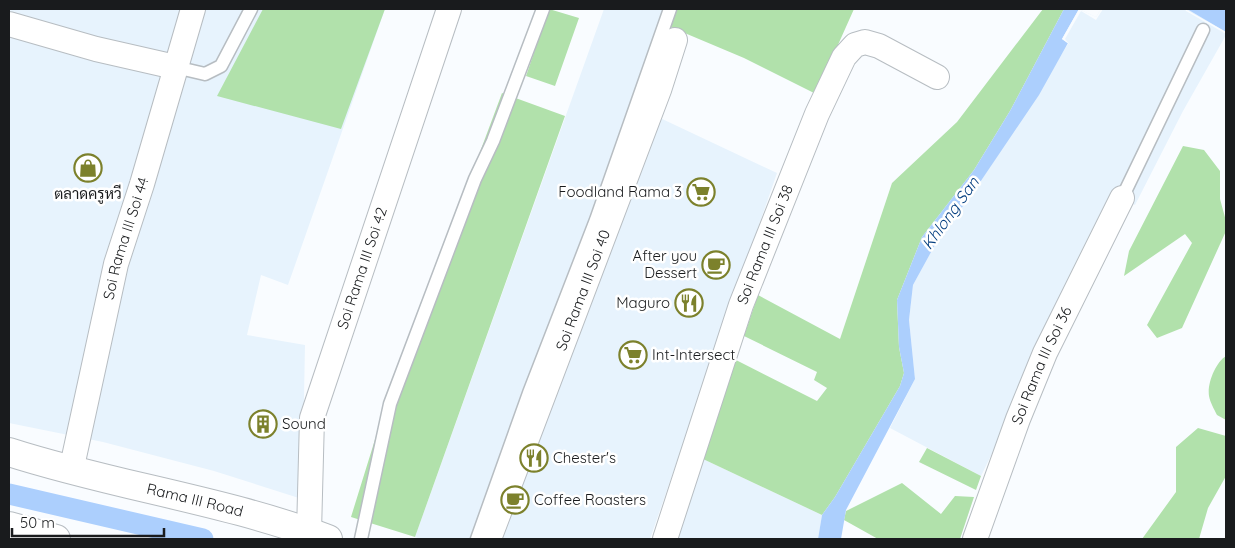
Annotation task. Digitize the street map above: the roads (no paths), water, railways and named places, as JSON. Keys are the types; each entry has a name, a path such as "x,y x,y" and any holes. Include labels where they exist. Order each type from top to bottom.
{"main road":[{"name":"Rama III Road","path":"9,452 66,470 200,501 318,536"},
{"name":"Rama III Road","path":"9,464 66,470"},
{"path":"9,526 56,539"},
{"path":"9,535 36,539"}],"street":[{"name":"Soi Rama III Soi 44","path":"66,470 116,264 142,184 193,9"},
{"name":"Soi Rama III Soi 42","path":"318,536 312,418 449,9"},
{"path":"10,19 96,49 175,67"},
{"name":"Soi Rama III Soi 40","path":"489,539 659,90 675,40"},
{"name":"Soi Rama III Soi 38","path":"665,539 741,305 817,114 844,57 849,49 865,42 879,46 937,77"},
{"name":"Soi Rama III Soi 36","path":"975,539 1014,428 1044,353 1122,198"}],"lane":[{"path":"175,67 205,74 221,66 251,9"},
{"path":"362,539 390,404 475,179 493,141 543,9"},
{"path":"477,539 529,394 596,220 670,9"},
{"path":"1122,198 1204,30"}],"water":[{"name":"Khlong San","path":"1064,9 1079,9 1062,39 1068,43 1039,95 966,203 947,223 913,285 909,320 915,379 846,510 841,539 818,539 822,515 835,497 900,386 904,373 899,347 897,300 922,237 974,170 1010,111"},
{"path":"1187,9 1226,9 1226,32"}],"waterway":[{"path":"9,494 203,539"}],"place":[{"name":"ตลาดครูหวี","path":"88,168"},
{"name":"Foodland Rama 3","path":"701,192"},
{"name":"After you Dessert","path":"716,265"},
{"name":"Maguro","path":"689,303"},
{"name":"Int-Intersect","path":"633,355"},
{"name":"Sound","path":"263,424"},
{"name":"Chester's","path":"534,458"},
{"name":"Coffee Roasters","path":"515,500"}]}
